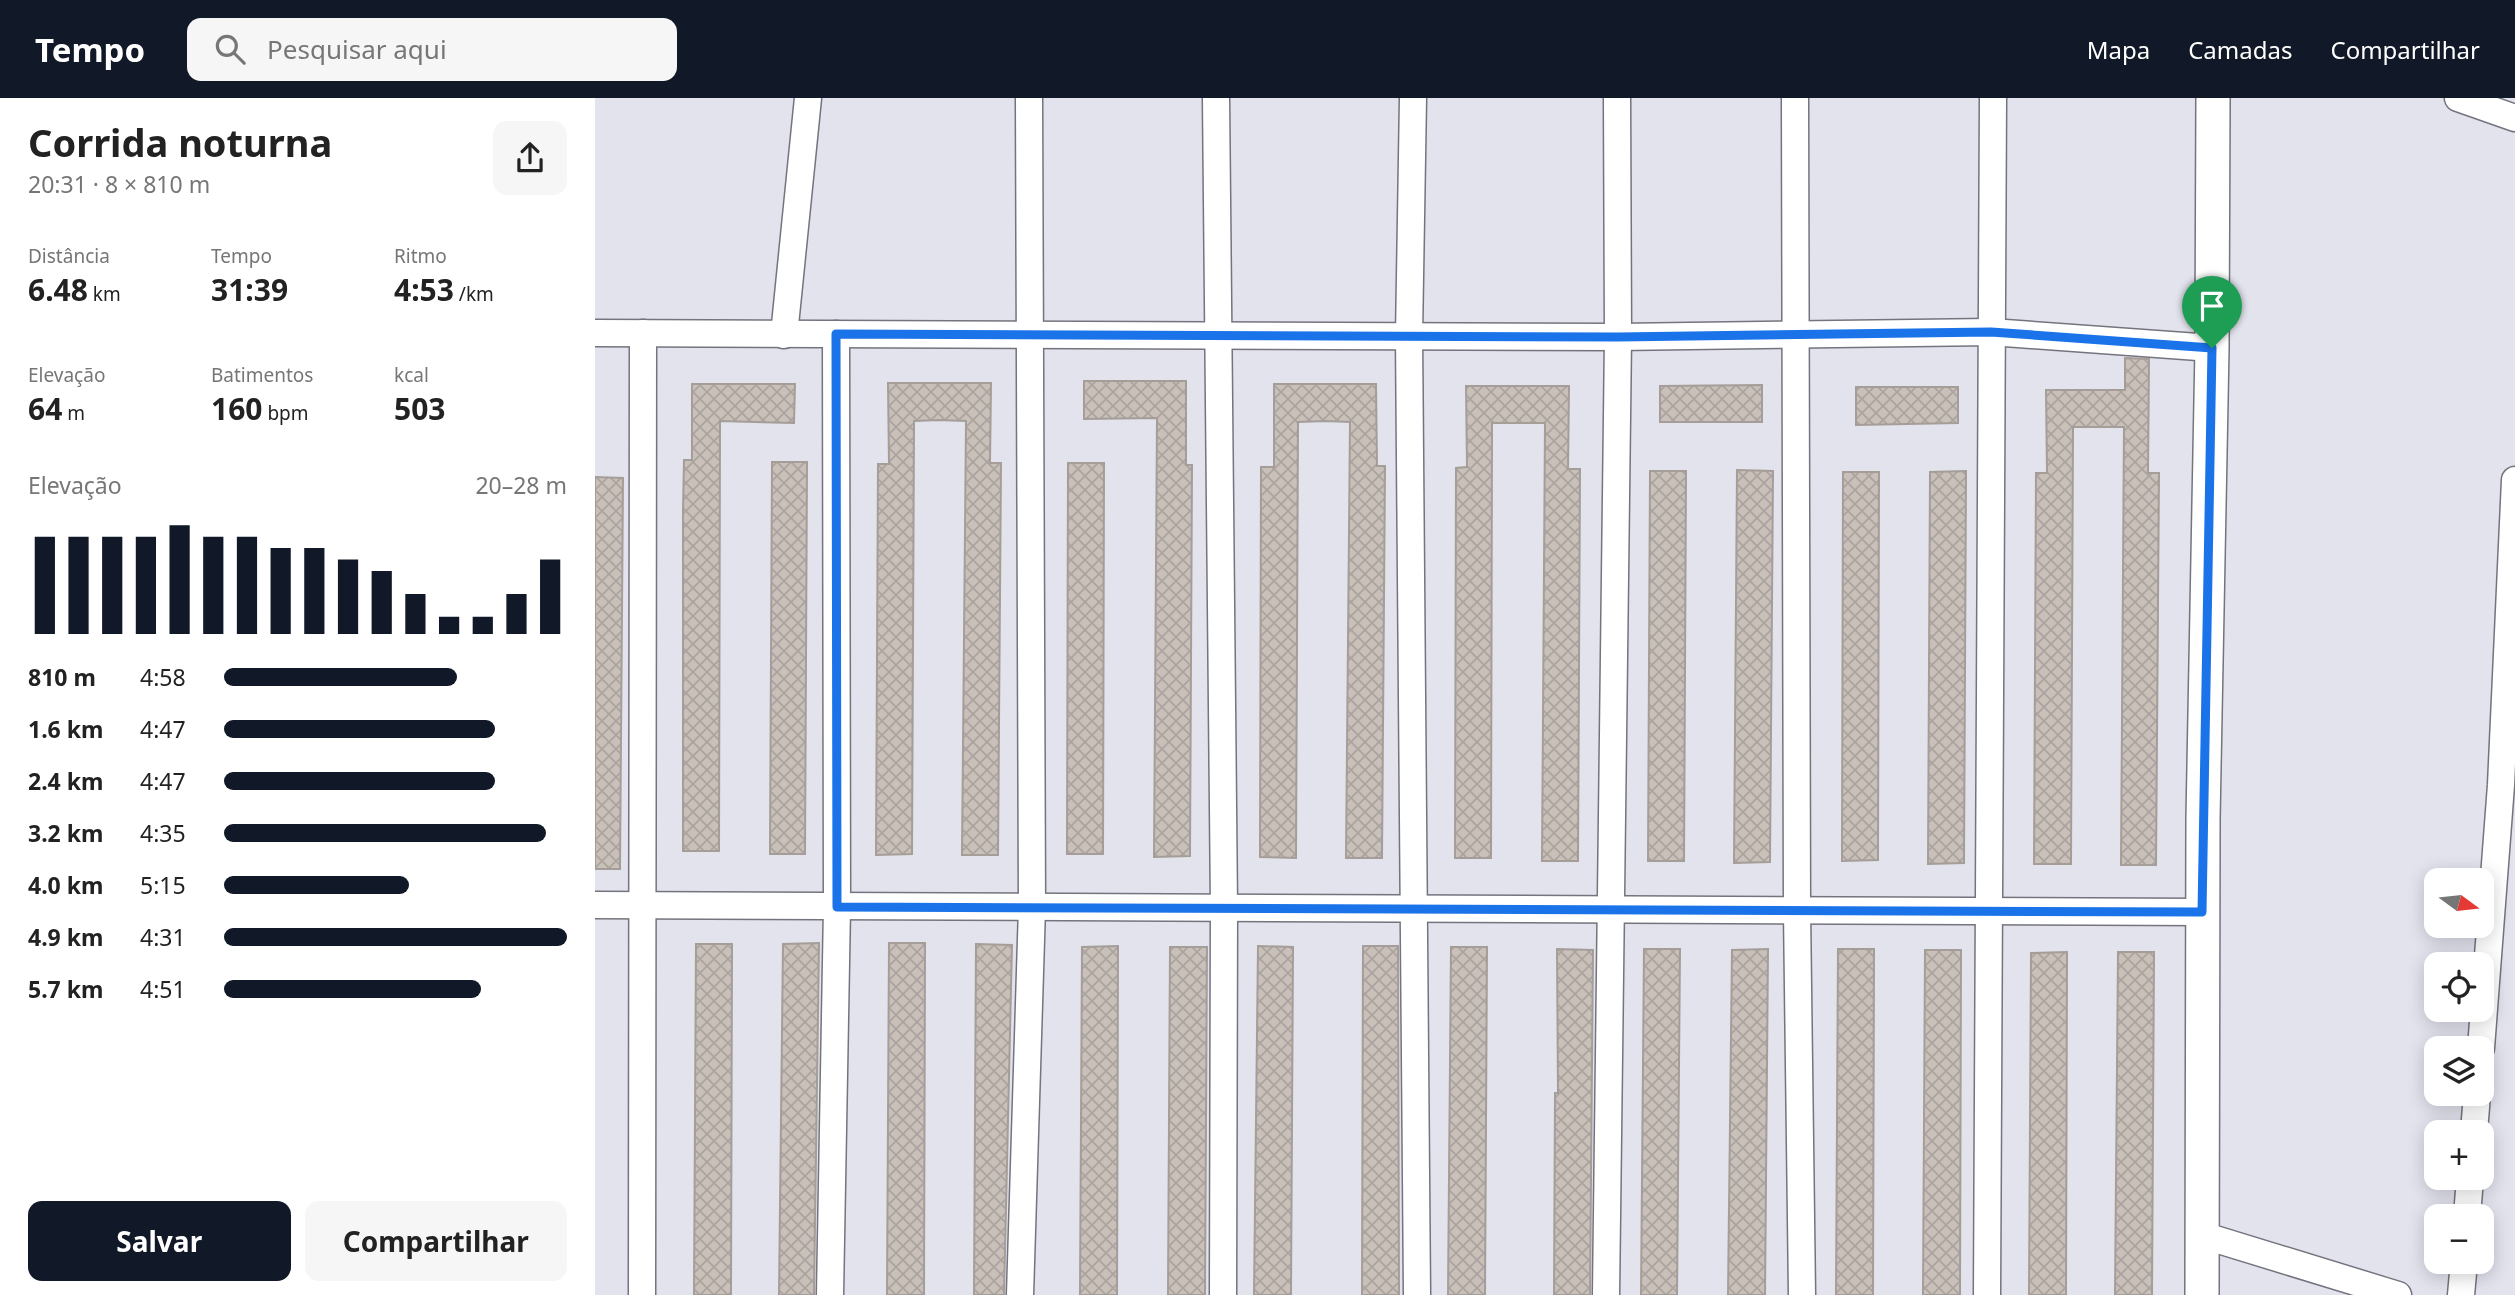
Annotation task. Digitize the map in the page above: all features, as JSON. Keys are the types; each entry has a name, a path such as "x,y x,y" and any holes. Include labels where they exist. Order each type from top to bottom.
{"street":[{"path":"784,335 808,98"},
{"path":"1020,1295 1032,907 1029,98"},
{"path":"1216,98 1216,334 1224,908 1223,1295"},
{"path":"1413,98 1409,336 1416,1295"},
{"path":"1606,1295 1613,909 1618,337 1617,98"},
{"path":"1795,98 1797,911 1803,1295"},
{"path":"1987,1295 1993,98"},
{"path":"2202,1295 2202,912 2212,348 2213,98"},
{"path":"2458,98 2515,118"},
{"path":"595,333 1618,337 1991,332 2212,348"},
{"path":"642,1295 643,333"},
{"path":"830,1295 837,907 836,334"},
{"path":"2481,1036 2508,786 2515,480"},
{"path":"595,905 2202,912"},
{"path":"2202,1235 2398,1295"},
{"path":"2461,1295 2463,1274"}],"building":[{"path":"2125,358 2149,359 2148,473 2159,473 2156,865 2121,865 2124,427 2073,427 2071,864 2034,864 2036,473 2047,473 2046,390 2125,390"},
{"path":"1084,381 1186,381 1186,465 1192,465 1190,856 1154,857 1157,418 1084,419"},
{"path":"888,383 991,383 990,463 1001,463 998,855 962,855 966,421 939,420 914,421 912,854 876,855 878,464 889,464"},
{"path":"692,384 795,384 794,423 720,421 719,851 683,851 683,511 684,460 692,460"},
{"path":"1274,384 1376,384 1377,466 1385,466 1382,858 1346,858 1350,422 1325,421 1298,422 1296,858 1260,857 1261,467 1274,467"},
{"path":"1762,385 1762,422 1660,422 1660,386"},
{"path":"1466,386 1569,386 1568,469 1580,469 1578,861 1542,861 1545,423 1492,423 1491,858 1455,858 1456,468 1467,467"},
{"path":"1856,387 1958,387 1958,423 1856,425"},
{"path":"772,462 807,462 805,854 770,854"},
{"path":"1068,463 1104,463 1103,854 1067,854"},
{"path":"1737,470 1773,471 1770,862 1734,863"},
{"path":"1650,471 1686,471 1684,861 1648,861"},
{"path":"1966,471 1964,863 1928,864 1930,472"},
{"path":"1843,472 1879,472 1878,860 1842,861"},
{"path":"595,477 623,478 620,869 595,869"},
{"path":"819,943 814,1295 779,1295 783,944"},
{"path":"889,943 925,943 924,1295 887,1295"},
{"path":"696,944 732,944 731,1295 694,1295"},
{"path":"976,944 1012,945 1004,1295 974,1295"},
{"path":"1118,946 1117,1295 1080,1295 1082,947"},
{"path":"1258,946 1293,947 1291,1295 1254,1295"},
{"path":"1363,946 1398,946 1399,1295 1362,1295"},
{"path":"1170,947 1207,947 1205,1295 1168,1295"},
{"path":"1451,947 1487,947 1485,1295 1448,1295"},
{"path":"1557,949 1593,950 1590,1295 1554,1295 1555,1093 1558,1093"},
{"path":"1644,949 1680,949 1677,1295 1641,1295"},
{"path":"1768,949 1765,1295 1728,1295 1732,950"},
{"path":"1838,949 1874,949 1873,1295 1836,1295"},
{"path":"1925,950 1961,950 1960,1295 1923,1295"},
{"path":"2067,952 2066,1295 2029,1295 2031,953"},
{"path":"2118,952 2154,952 2152,1295 2115,1295"}],"route":[{"path":"1991,332 2212,348 2202,912 837,907 836,334 1618,337 1991,332"}]}
